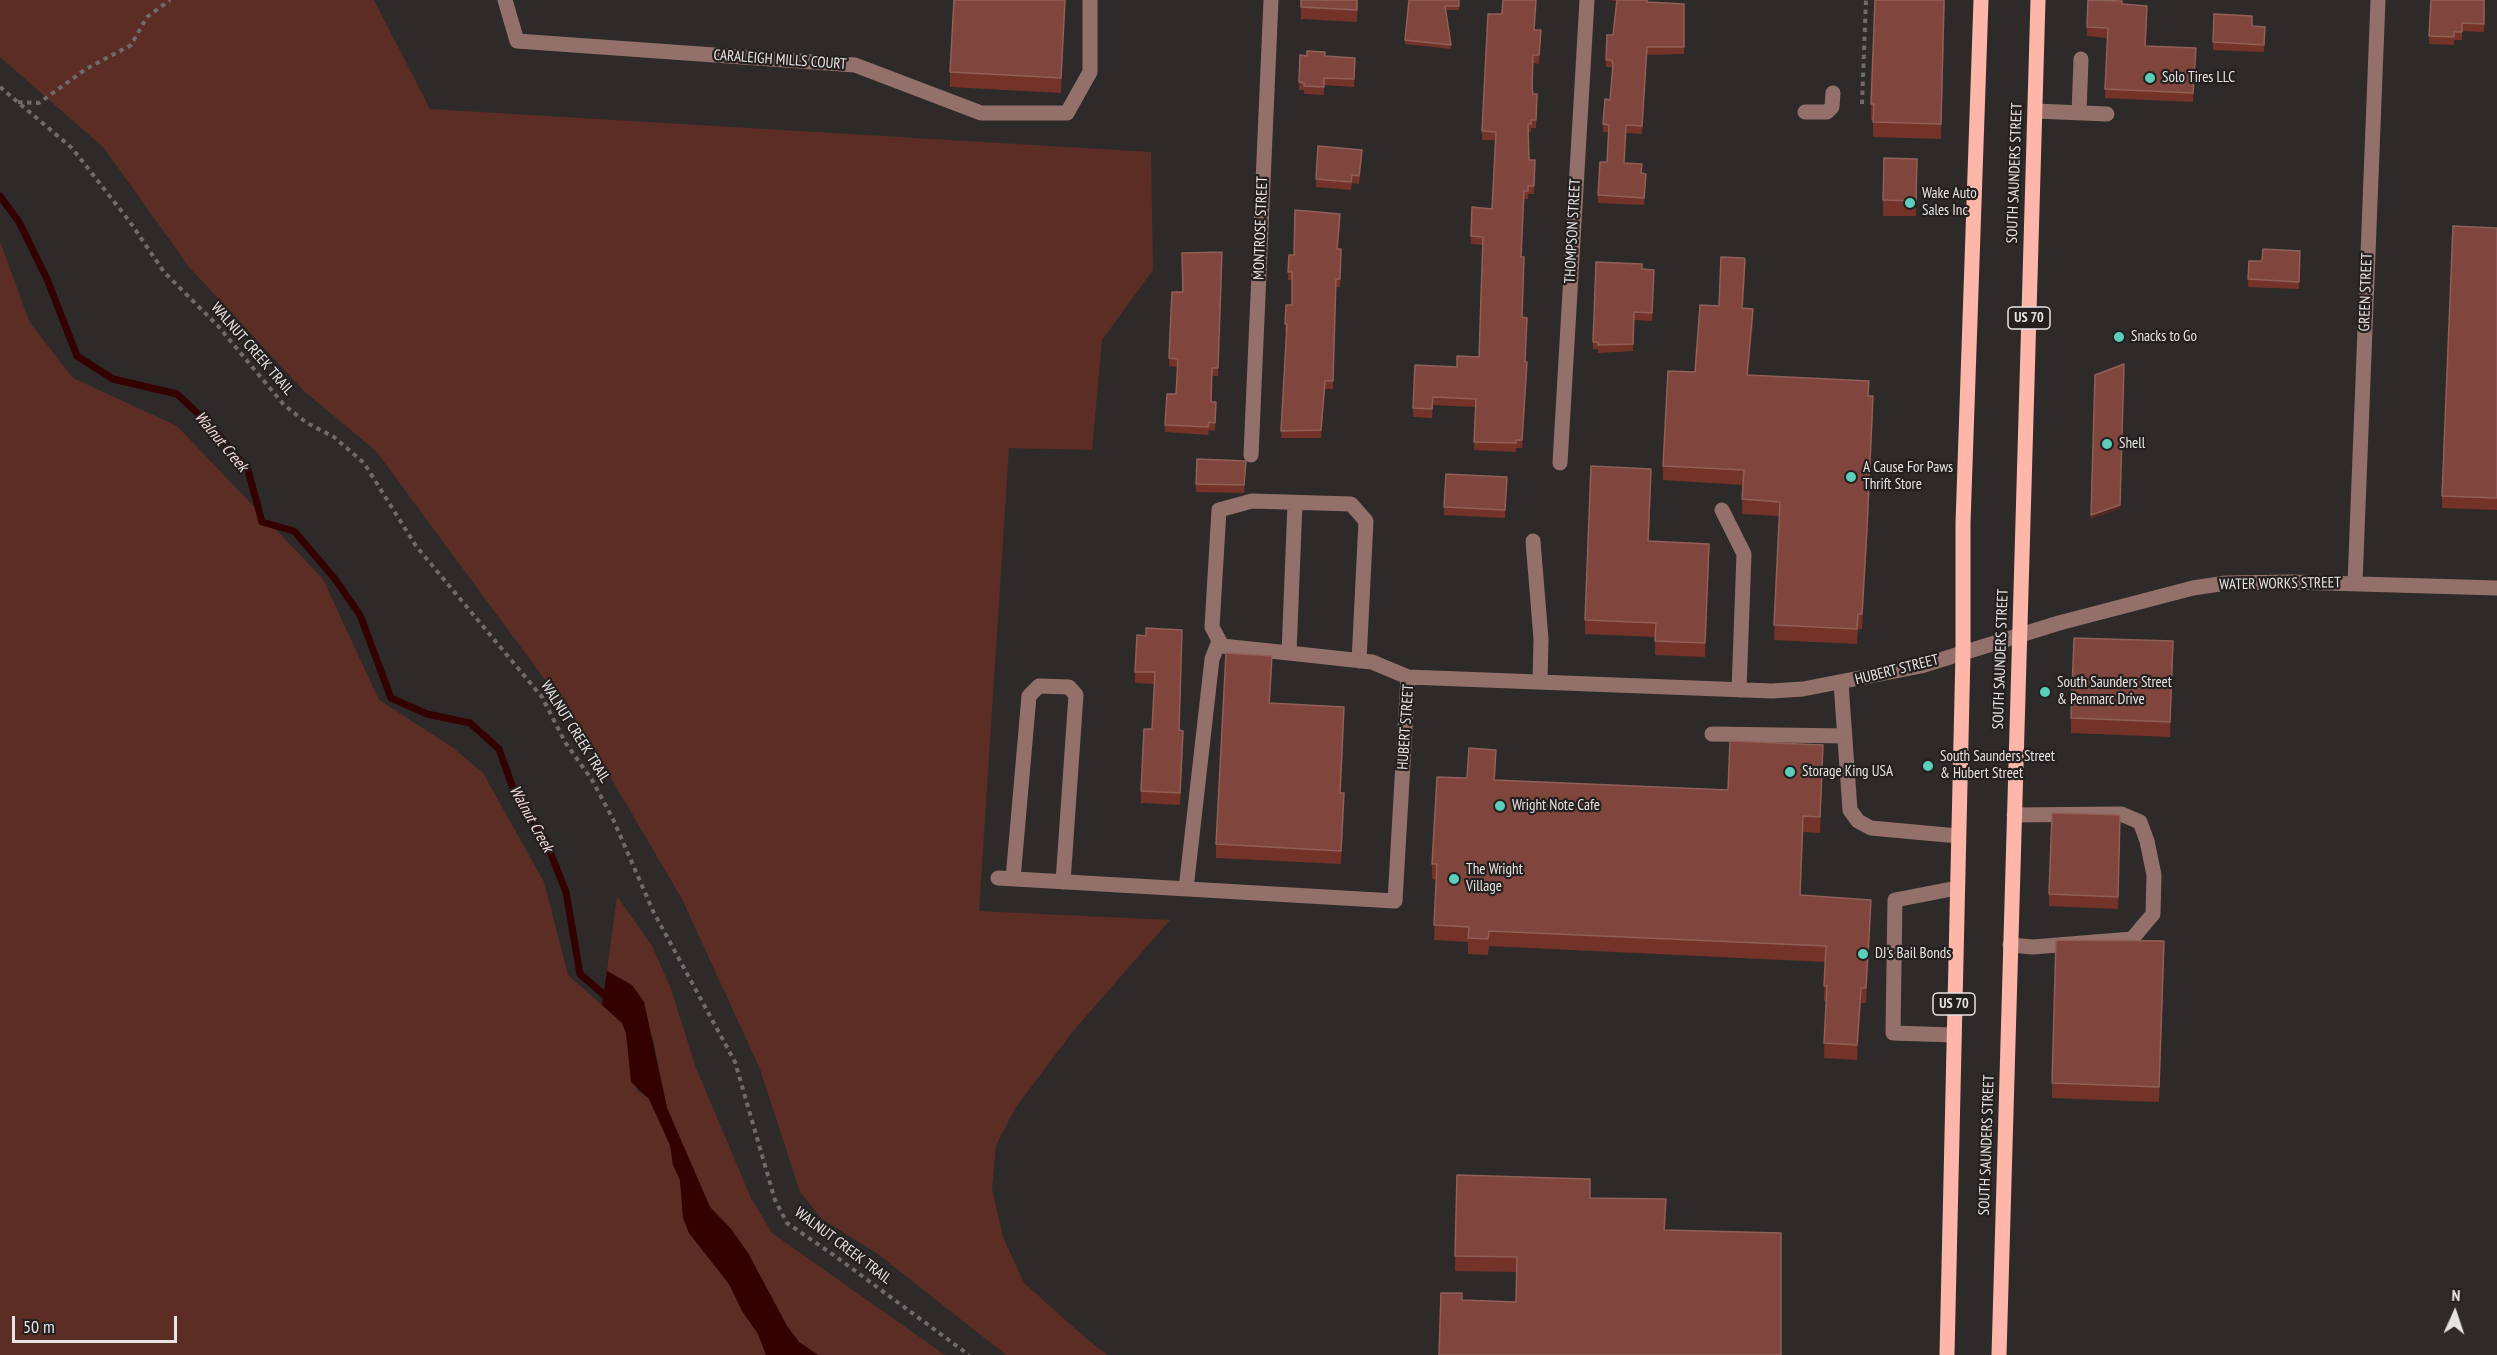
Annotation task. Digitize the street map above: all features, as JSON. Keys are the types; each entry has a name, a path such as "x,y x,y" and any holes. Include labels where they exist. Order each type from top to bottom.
{"main road":[{"name":"US 70","path":"1947,1355 1964,523 1980,0"},
{"name":"SOUTH SAUNDERS STREET","path":"1999,1355 2038,0"}],"street":[{"name":"CARALEIGH MILLS COURT","path":"505,0 517,41 855,65 981,113 1067,112 1090,72 1090,0"},
{"name":"MONTROSE STREET","path":"1251,455 1271,0"},
{"name":"THOMPSON STREET","path":"1560,463 1587,0"},
{"name":"GREEN STREET","path":"2355,583 2378,0"},
{"path":"2079,113 2080,59"},
{"path":"1805,112 1827,112 1832,107 1833,93"},
{"path":"2035,111 2107,114"},
{"path":"1359,661 1366,521 1351,504 1252,501 1219,510 1212,627 1222,646 1359,661 1372,662 1408,677"},
{"path":"1288,653 1295,503"},
{"path":"1722,510 1744,554 1739,690"},
{"path":"1533,541 1541,639 1540,682"},
{"name":"WATER WORKS STREET","path":"1963,652 2059,623 2193,588 2256,582 2497,588"},
{"path":"1186,889 1212,659 1220,641"},
{"name":"HUBERT STREET","path":"1063,882 1076,695 1069,687 1039,686 1029,696 1005,879 1395,901 1408,677 1739,690 1803,689 1921,666 1963,652"},
{"path":"1841,683 1850,810 1858,821 1871,828 1958,836"},
{"path":"1712,734 1845,736"},
{"path":"2010,945 2032,947 2132,939 2153,914 2154,875 2147,841 2140,822 2121,813 2014,814"},
{"path":"1954,1035 1893,1033 1895,900 1957,888"}],"path":[{"path":"18,102 39,103 86,69 131,45 147,17 170,0"},
{"path":"1862,104 1866,0"},
{"name":"WALNUT CREEK TRAIL","path":"0,87 72,148 130,222 164,272 218,326 284,405 307,423 334,437 364,463 416,546 542,697 565,741 592,780 613,819 653,911 735,1062 775,1200 787,1223 969,1355"}],"shaded area":[{"path":"0,0 374,0 430,109 1151,152 1153,270 1102,340 1092,450 1009,448 979,911 1170,920 1074,1030 1016,1107 996,1145 992,1189 1003,1237 1024,1283 1108,1355 1006,1355 878,1254 822,1219 800,1192 760,1069 682,899 585,734 376,451 304,391 189,267 104,148 0,57"},
{"path":"0,242 30,323 73,378 177,426 323,579 379,700 452,747 483,773 544,882 568,975 622,1023 637,1090 649,1099 670,1145 673,1165 680,1180 683,1217 689,1233 729,1284 742,1311 758,1334 766,1355 0,1355"},
{"path":"617,896 652,946 671,989 696,1068 751,1198 772,1233 945,1355 818,1355 799,1342 787,1326 748,1253 731,1229 710,1207 667,1108 653,1039 632,985 607,971"},
{"path":"607,971 632,985 644,1002 667,1108 710,1207 731,1229 748,1253 787,1326 799,1342 818,1355 766,1355 758,1334 742,1311 729,1284 689,1233 683,1218 680,1180 673,1165 670,1145 649,1099 631,1082 626,1033 622,1023 602,1005"}],"building":[{"path":"954,0 1065,0 1061,78 950,72"},
{"path":"1301,0 1357,0 1357,10 1301,7"},
{"path":"1409,0 1459,0 1459,6 1445,6 1451,45 1405,40"},
{"path":"1503,0 1536,0 1534,30 1541,30 1539,55 1533,55 1532,89 1533,94 1537,94 1536,120 1531,120 1531,124 1528,124 1529,160 1535,160 1534,186 1528,186 1528,191 1524,191 1521,257 1524,257 1522,317 1527,318 1525,362 1527,362 1522,440 1516,440 1516,443 1474,442 1476,399 1433,397 1432,409 1413,408 1415,365 1457,367 1457,356 1479,357 1483,237 1471,236 1472,207 1492,209 1496,132 1482,131 1488,14 1502,14"},
{"path":"1617,0 1684,4 1684,47 1647,47 1642,126 1626,125 1624,163 1642,164 1641,173 1646,174 1644,198 1598,195 1600,162 1607,162 1609,125 1603,124 1605,99 1610,100 1613,65 1612,60 1606,60 1607,35 1613,35"},
{"path":"1875,0 1944,0 1941,124 1873,122 1874,104 1871,104"},
{"path":"2088,0 2122,1 2122,4 2147,6 2145,46 2196,48 2193,93 2105,89 2108,28 2087,27"},
{"path":"2431,0 2484,0 2484,24 2462,23 2462,32 2454,32 2454,37 2429,36"},
{"path":"2214,14 2252,16 2252,26 2265,27 2264,45 2213,42"},
{"path":"1307,51 1325,52 1325,56 1355,58 1354,79 1324,78 1324,87 1304,86 1304,83 1299,82 1300,55 1307,56"},
{"path":"1318,146 1362,150 1359,176 1352,175 1351,182 1316,179"},
{"path":"1884,158 1917,159 1916,201 1883,200"},
{"path":"1295,210 1340,214 1337,249 1341,249 1340,279 1336,279 1333,381 1325,381 1321,430 1281,431 1286,305 1292,305 1292,272 1288,272 1289,255 1294,255"},
{"path":"2453,226 2497,228 2497,498 2442,496"},
{"path":"2263,249 2300,251 2299,282 2248,279 2249,261 2262,261"},
{"path":"1222,252 1218,368 1212,368 1211,402 1216,402 1215,423 1209,422 1208,427 1165,425 1167,394 1176,394 1178,359 1169,358 1172,292 1183,292 1182,253"},
{"path":"1721,257 1744,258 1745,260 1742,308 1753,309 1747,375 1869,381 1868,396 1873,396 1867,528 1862,614 1858,614 1857,629 1774,625 1780,502 1742,499 1744,470 1663,466 1668,371 1695,372 1700,305 1719,306"},
{"path":"1596,262 1642,264 1642,269 1654,270 1652,313 1634,312 1633,344 1598,345 1598,342 1593,342"},
{"name":"Shell","path":"2124,364 2120,505 2091,515 2095,375"},
{"path":"1197,459 1246,461 1244,485 1196,484"},
{"path":"1591,466 1651,469 1648,541 1709,544 1705,643 1655,641 1656,623 1585,620"},
{"path":"1446,474 1507,477 1505,510 1444,507"},
{"path":"1146,628 1182,630 1179,730 1183,731 1180,793 1141,791 1144,729 1152,729 1155,672 1135,672 1137,635 1146,636"},
{"path":"2074,638 2173,641 2170,722 2071,718"},
{"path":"1226,653 1272,656 1269,703 1344,707 1340,793 1344,793 1341,851 1216,844"},
{"path":"1730,741 1823,745 1820,817 1803,816 1800,895 1871,900 1866,988 1861,988 1857,1045 1824,1043 1827,986 1824,986 1826,946 1489,931 1488,939 1468,938 1469,927 1434,925 1437,864 1432,864 1437,777 1467,778 1469,748 1496,750 1494,780 1728,790"},
{"path":"2052,813 2120,815 2118,897 2049,894"},
{"path":"2056,940 2164,941 2159,1087 2052,1083"},
{"path":"1457,1175 1590,1179 1590,1198 1666,1199 1664,1230 1781,1233 1781,1355 1439,1355 1441,1293 1462,1293 1462,1300 1516,1302 1517,1257 1455,1256"}],"waterway":[{"name":"Walnut Creek","path":"0,196 19,222 47,279 77,356 113,379 177,394 212,427 248,470 262,522 294,531 335,579 360,615 391,698 427,714 470,723 499,749 515,794 545,839 566,892 580,974 610,1000"}],"place":[{"name":"Solo Tires LLC","path":"2150,78"},
{"name":"Wake Auto Sales Inc","path":"1910,203"},
{"name":"Snacks to Go","path":"2119,337"},
{"name":"Shell","path":"2107,444"},
{"name":"A Cause For Paws Thrift Store","path":"1851,477"},
{"name":"South Saunders Street & Penmarc Drive","path":"2045,692"},
{"name":"South Saunders Street & Hubert Street","path":"1928,766"},
{"name":"Storage King USA","path":"1790,772"},
{"name":"Wright Note Cafe","path":"1500,806"},
{"name":"The Wright Village","path":"1454,879"},
{"name":"DJ's Bail Bonds","path":"1863,954"}]}
